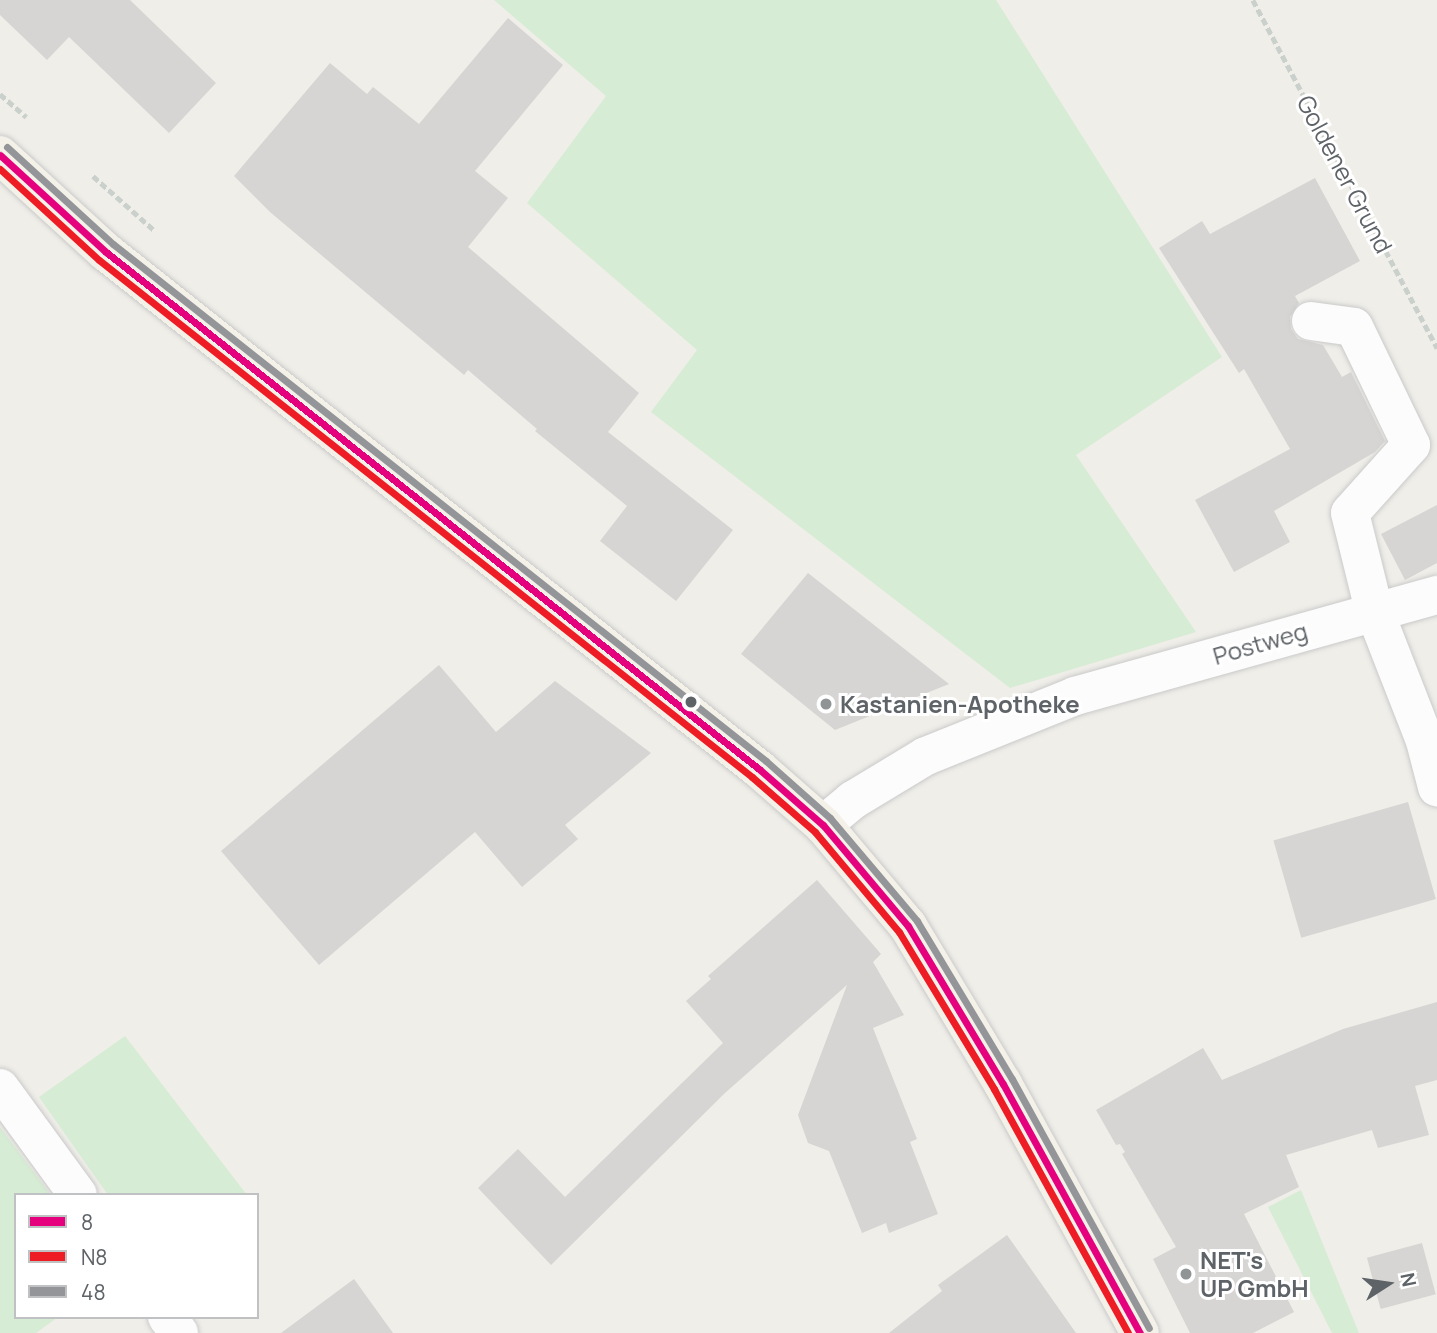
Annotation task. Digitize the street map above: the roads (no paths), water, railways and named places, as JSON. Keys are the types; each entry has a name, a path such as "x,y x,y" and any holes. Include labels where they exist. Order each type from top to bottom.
{"main road":[{"path":"0,155 97,245 759,769 823,825 908,926 1003,1084 1140,1333"}],"street":[{"path":"1311,321 1354,327 1411,445 1350,513 1374,610 1425,741 1437,787"},
{"name":"Postweg","path":"823,825 853,800 926,756 1075,696 1374,610 1437,595"},
{"path":"0,1088 77,1193"}],"place":[{"name":"Kastanien-Apotheke","path":"826,704"},
{"name":"NET's UP GmbH","path":"1186,1274"}]}
